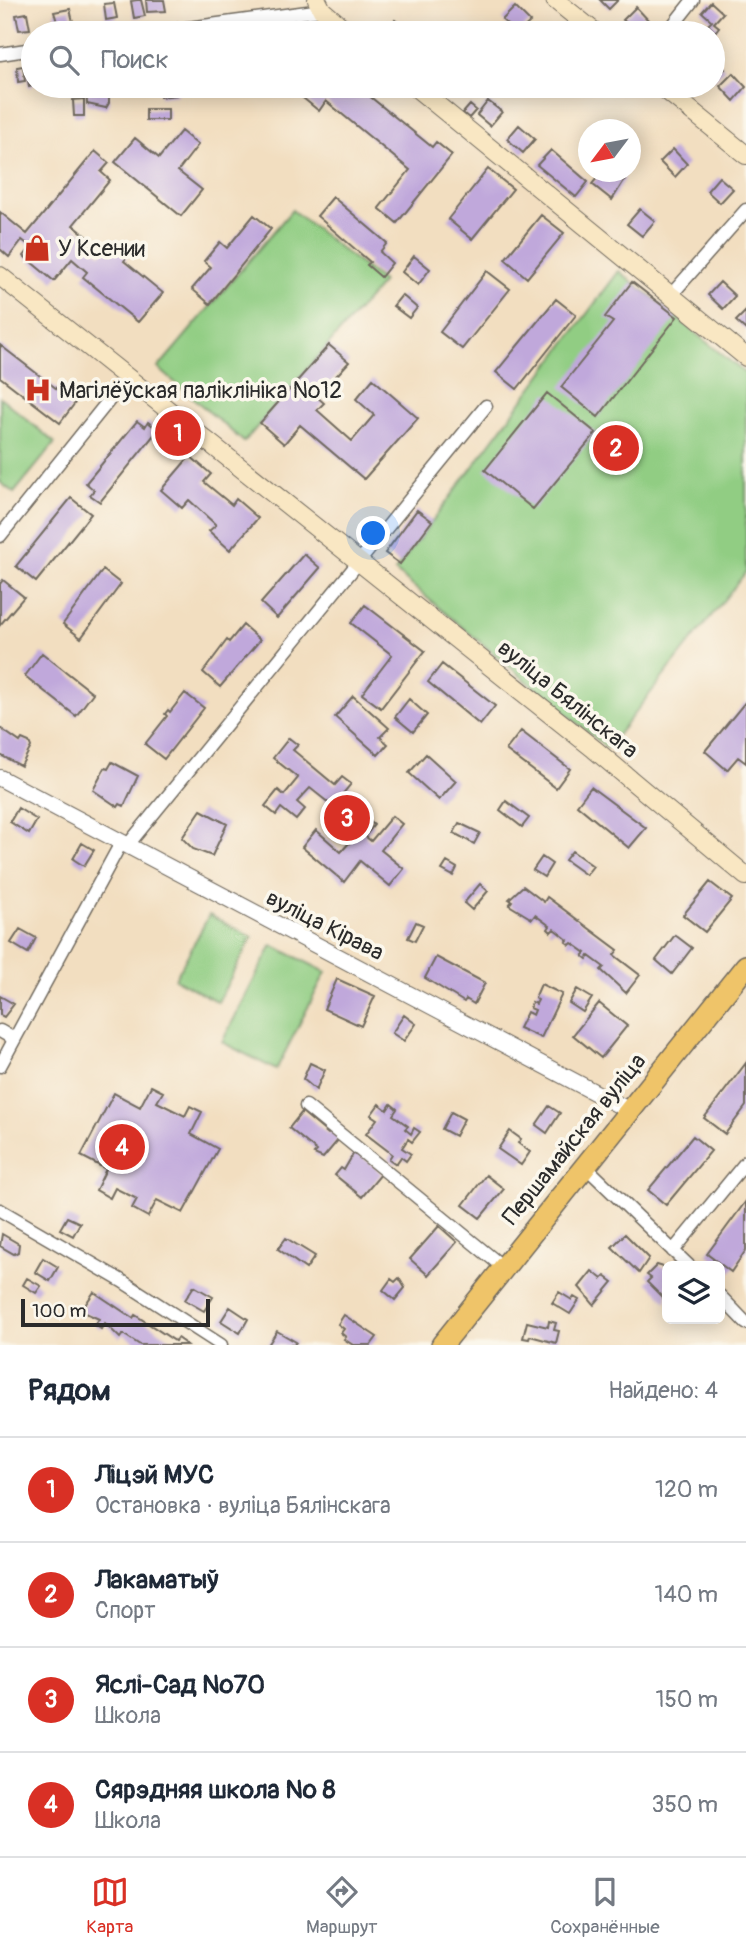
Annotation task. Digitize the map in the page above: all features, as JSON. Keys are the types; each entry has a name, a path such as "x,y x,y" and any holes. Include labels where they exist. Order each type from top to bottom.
{"main road":[{"path":"555,0 581,21"},
{"path":"320,5 337,21"},
{"path":"429,98 746,357"},
{"path":"676,98 746,155"},
{"name":"вуліца Бялінскага","path":"0,276 594,749 746,876"},
{"name":"Першамайская вуліца","path":"442,1345 746,966"}],"street":[{"path":"676,21 693,0"},
{"path":"223,21 320,5"},
{"path":"0,54 21,51"},
{"path":"671,295 746,210"},
{"path":"0,536 126,379"},
{"path":"0,1066 124,845 231,722 357,562 486,406"},
{"name":"вуліца Кірава","path":"0,778 630,1111"},
{"path":"0,1031 14,1039"},
{"path":"306,1106 504,1269"},
{"path":"673,1251 746,1161"},
{"path":"586,1167 684,1261"},
{"path":"0,1210 122,1281 221,1345"},
{"path":"725,1301 746,1323"}],"green space":[{"path":"292,210 383,282 244,442 158,368"},
{"path":"619,271 746,374 746,572 607,748 395,571"},
{"path":"0,397 55,443 14,493 0,482"},
{"path":"209,915 252,937 218,1002 175,979"},
{"path":"272,945 326,972 276,1070 222,1042"}],"building":[{"path":"141,0 145,16 134,18 131,1"},
{"path":"146,0 164,0 166,11 147,12"},
{"path":"600,0 618,0 609,9"},
{"path":"711,2 723,13 716,21 712,21 702,12"},
{"path":"114,3 117,18 106,20 104,4"},
{"path":"515,7 529,21 503,21"},
{"path":"636,7 649,21 624,21"},
{"path":"70,9 73,21 57,21 54,12"},
{"path":"27,13 28,21 21,21 21,30 19,30 16,15"},
{"path":"21,66 21,82 18,82 17,67"},
{"path":"733,73 746,87 734,101 725,91 725,81"},
{"path":"87,98 109,98 106,108 87,104"},
{"path":"303,98 372,98 432,147 436,142 452,155 397,223 379,208 410,170 326,101 319,111"},
{"path":"84,99 84,116 74,116 73,100"},
{"path":"488,101 502,112 490,126 477,115"},
{"path":"470,105 476,110 469,118 463,113"},
{"path":"146,109 168,109 168,120 146,120"},
{"path":"519,125 535,139 523,153 507,139"},
{"path":"181,131 198,145 178,171 202,190 181,216 115,162 135,138 159,158"},
{"path":"673,149 687,164 675,177 660,162"},
{"path":"551,150 578,173 578,182 588,182 576,197 537,165"},
{"path":"95,151 109,163 101,172 110,180 73,225 89,238 86,242 101,254 107,247 113,252 120,243 131,252 124,261 163,293 138,322 83,277 87,272 72,259 54,281 24,256 31,247 22,240 9,257 0,249 0,212 27,234"},
{"path":"488,169 513,189 472,239 448,219"},
{"path":"719,177 733,189 720,203 707,191"},
{"path":"594,182 623,182 612,200 592,184"},
{"path":"333,197 387,243 380,252 392,263 381,277 367,265 370,262 317,216"},
{"path":"640,209 655,221 642,236 627,224"},
{"path":"254,215 271,229 210,304 192,289 211,267 204,261 220,242 227,248"},
{"path":"541,215 564,233 527,278 505,259"},
{"path":"414,256 430,269 418,285 402,272"},
{"path":"487,271 510,289 462,349 440,332"},
{"path":"632,282 677,317 598,417 561,387 613,322 605,317"},
{"path":"720,282 735,296 723,309 708,295"},
{"path":"402,295 417,308 409,318 393,306"},
{"path":"556,299 576,315 517,389 496,372"},
{"path":"746,311 746,330 736,321"},
{"name":"Магілёўская паліклініка №12","path":"0,345 75,403 60,423 0,377"},
{"path":"329,345 349,362 317,397 324,403 317,410 352,441 374,415 356,399 373,379 418,418 364,479 300,425 284,444 260,423"},
{"path":"547,393 596,433 533,509 485,470"},
{"path":"137,421 145,427 148,422 158,430 100,502 90,495 94,490 86,483"},
{"path":"190,456 211,474 204,482 232,505 236,499 258,518 230,550 209,531 216,525 189,500 182,508 161,490"},
{"path":"71,498 91,514 36,582 16,566"},
{"path":"417,510 432,521 400,564 385,553"},
{"path":"304,554 320,568 277,618 261,603"},
{"path":"103,570 121,584 81,638 63,624"},
{"path":"3,580 24,597 0,625 0,584"},
{"path":"365,605 425,651 381,708 362,694 392,655 351,623"},
{"path":"243,625 260,640 220,687 203,672 227,640 229,642"},
{"path":"42,653 93,693 76,716 25,676"},
{"path":"442,664 495,706 480,725 428,682"},
{"path":"185,693 204,708 164,759 145,744 167,716 165,714 168,710 170,712"},
{"path":"353,696 389,728 380,737 388,744 378,755 335,717"},
{"path":"409,699 427,715 413,732 395,717"},
{"path":"746,701 746,763 738,757 727,770 705,751"},
{"path":"0,728 20,742 22,739 29,742 31,747 21,766 0,755"},
{"path":"521,731 570,769 556,788 506,750"},
{"path":"289,738 298,745 293,750 335,785 342,777 351,784 340,797 374,825 365,836 371,841 392,816 402,824 381,850 404,869 390,886 360,861 344,882 302,847 316,830 341,852 350,842 324,821 335,808 310,788 297,802 305,809 296,820 281,808 276,815 265,806 278,790 284,795 298,778 273,758"},
{"path":"426,754 456,781 439,800 409,773"},
{"path":"112,762 138,776 124,806 120,804 118,807 93,790 105,768 108,769"},
{"path":"591,787 646,828 629,848 577,805"},
{"path":"506,801 529,818 522,827 500,810"},
{"path":"18,808 37,820 29,834 10,822"},
{"path":"201,810 227,824 212,856 193,849 182,838"},
{"path":"459,823 480,833 474,844 454,833"},
{"path":"82,843 94,850 84,866 73,859"},
{"path":"572,851 593,866 586,875 565,860"},
{"path":"542,857 552,864 544,877 533,870"},
{"path":"447,862 457,868 453,876 442,870"},
{"path":"710,882 732,899 705,932 683,915"},
{"path":"480,884 488,891 472,910 464,903"},
{"path":"523,886 544,902 547,897 618,950 614,955 640,975 626,993 601,970 604,967 589,956 587,959 583,956 586,953 566,942 568,940 554,929 551,932 548,929 550,926 535,915 532,919 509,905 512,901 509,899"},
{"path":"416,922 423,925 415,941 408,938"},
{"path":"20,929 36,938 28,953 11,943"},
{"path":"675,935 692,948 672,974 656,960"},
{"path":"436,957 485,983 474,1004 466,999 464,1002 425,978"},
{"path":"337,979 375,996 361,1026 324,1009"},
{"path":"541,984 562,994 541,1038 519,1028 527,1012 533,1015 535,1010 530,1008 532,1002 536,1004 538,1000 535,998"},
{"path":"577,989 592,998 583,1012 569,1003"},
{"path":"0,996 14,1004 4,1017 0,1015"},
{"path":"599,1003 627,1026 601,1058 573,1035"},
{"path":"404,1015 416,1024 404,1041 392,1033"},
{"path":"310,1063 325,1070 316,1090 303,1079"},
{"path":"746,1063 746,1106 725,1134 704,1118"},
{"path":"151,1086 163,1092 157,1102 185,1116 190,1106 202,1112 191,1134 218,1149 183,1213 157,1200 148,1217 132,1208 137,1199 115,1188 110,1198 96,1190 106,1169 81,1156 114,1093 140,1107"},
{"path":"379,1104 387,1110 391,1104 397,1109 393,1115 408,1126 405,1129 411,1134 414,1128 420,1132 412,1142 408,1139 402,1148 411,1154 406,1161 401,1157 396,1164 389,1159 392,1154 366,1134 377,1119 371,1115"},
{"path":"549,1106 560,1113 547,1133 536,1125"},
{"path":"302,1112 328,1134 331,1131 339,1139 323,1158 314,1154 317,1151 289,1128"},
{"path":"451,1112 464,1119 455,1136 442,1129"},
{"path":"510,1131 521,1139 518,1143 530,1152 521,1165 498,1149"},
{"path":"693,1136 711,1151 666,1205 648,1190"},
{"path":"355,1151 382,1173 362,1197 335,1175 341,1168 344,1170"},
{"path":"486,1175 504,1189 480,1218 463,1205"},
{"path":"746,1201 746,1250 731,1272 725,1268 725,1261 716,1261 707,1254"},
{"path":"67,1217 80,1223 73,1236 60,1229"},
{"path":"439,1226 457,1242 428,1275 410,1259"},
{"path":"2,1234 19,1244 18,1252 14,1254 0,1246"},
{"path":"625,1234 649,1258 639,1273 612,1247"},
{"path":"286,1238 315,1256 306,1269 278,1249"},
{"path":"43,1258 58,1267 50,1281 35,1272"},
{"path":"657,1265 662,1266 662,1297 647,1282 651,1278 647,1275"},
{"path":"592,1271 602,1279 605,1276 613,1282 594,1305 579,1287"},
{"path":"27,1278 41,1286 36,1293 23,1285"},
{"path":"399,1278 405,1288 395,1300 383,1290 391,1279 395,1282"},
{"path":"194,1286 213,1297 204,1311 185,1300"},
{"path":"94,1292 133,1318 135,1315 175,1341 177,1338 187,1345 140,1345 123,1334 120,1338 105,1323 101,1329 95,1325 99,1319 81,1311"},
{"path":"559,1292 572,1300 574,1297 579,1300 570,1314 552,1303"},
{"path":"230,1307 248,1319 240,1333 221,1321"},
{"path":"344,1315 377,1337 371,1345 353,1345 344,1339 346,1337 341,1333 344,1329 338,1324"},
{"path":"549,1321 556,1323 554,1330 559,1331 556,1343 530,1336 529,1339 523,1338 527,1322 548,1327"},
{"path":"277,1331 296,1342 294,1345 268,1345"}],"place":[{"name":"У Ксении","path":"37,248"},
{"name":"Магілёўская паліклініка №12","path":"38,390"},
{"name":"Ліцэй МУС","path":"178,433"},
{"name":"Лакаматыў","path":"616,448"},
{"name":"Яслі-Сад №70","path":"347,818"},
{"name":"Сярэдняя школа № 8","path":"122,1147"}]}
